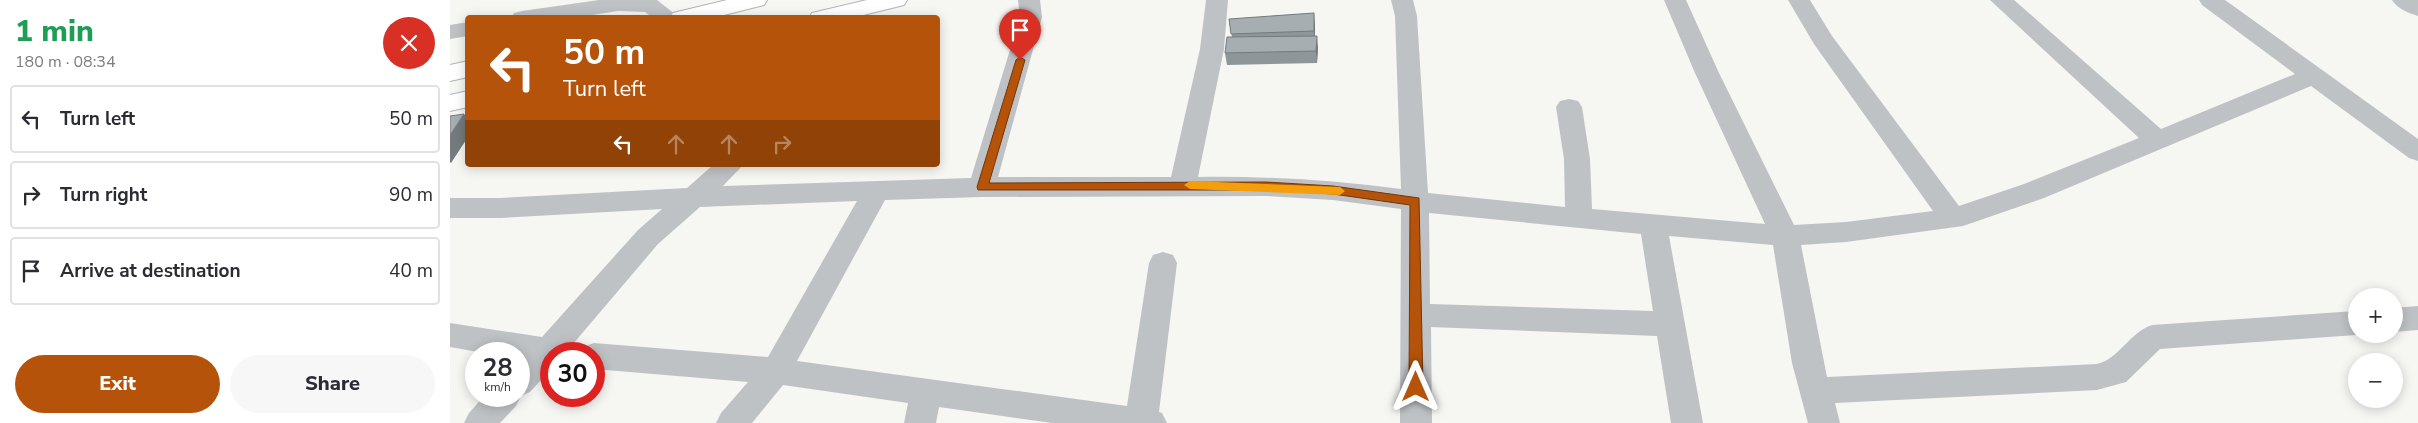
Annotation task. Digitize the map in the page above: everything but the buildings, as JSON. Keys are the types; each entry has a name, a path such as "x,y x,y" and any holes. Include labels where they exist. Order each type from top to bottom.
{"main road":[{"path":"694,15 756,0"},
{"path":"842,15 865,12 896,0"},
{"path":"450,73 465,70"},
{"path":"450,103 465,100"}],"street":[{"path":"982,187 1031,17 1029,0"},
{"path":"1183,185 1212,49 1217,0"},
{"path":"1402,0 1406,16 1415,201 1416,423"},
{"path":"1675,0 1707,73 1785,236 1808,363 1824,423"},
{"path":"1799,0 1822,39 1954,219"},
{"path":"2001,0 2159,141"},
{"path":"2210,0 2418,152"},
{"path":"2404,0 2418,9"},
{"path":"543,15 618,4 650,5 665,15"},
{"path":"450,32 465,30"},
{"path":"450,208 500,208 693,197 982,187 1183,185 1333,190 1465,208 1785,236 1846,232 1954,219 2159,141 2313,76"},
{"path":"1569,107 1577,159 1579,218"},
{"path":"567,342 648,237 728,167"},
{"path":"732,423 776,371 876,191"},
{"path":"1653,224 1668,324 1687,423"},
{"path":"605,357 776,371 1145,422 1163,263"},
{"path":"1416,315 1668,324"},
{"path":"2403,319 2418,318"},
{"path":"1815,391 2097,377 2114,373 2127,364 2144,342 2152,337 2348,324"},
{"path":"450,335 540,350"},
{"path":"920,423 926,392"},
{"path":"480,423 495,407"}],"slow traffic":[{"path":"1190,185 1266,186 1340,191"}],"route":[{"path":"1020,60 982,187 1266,186 1333,190 1415,201 1416,387"}]}
